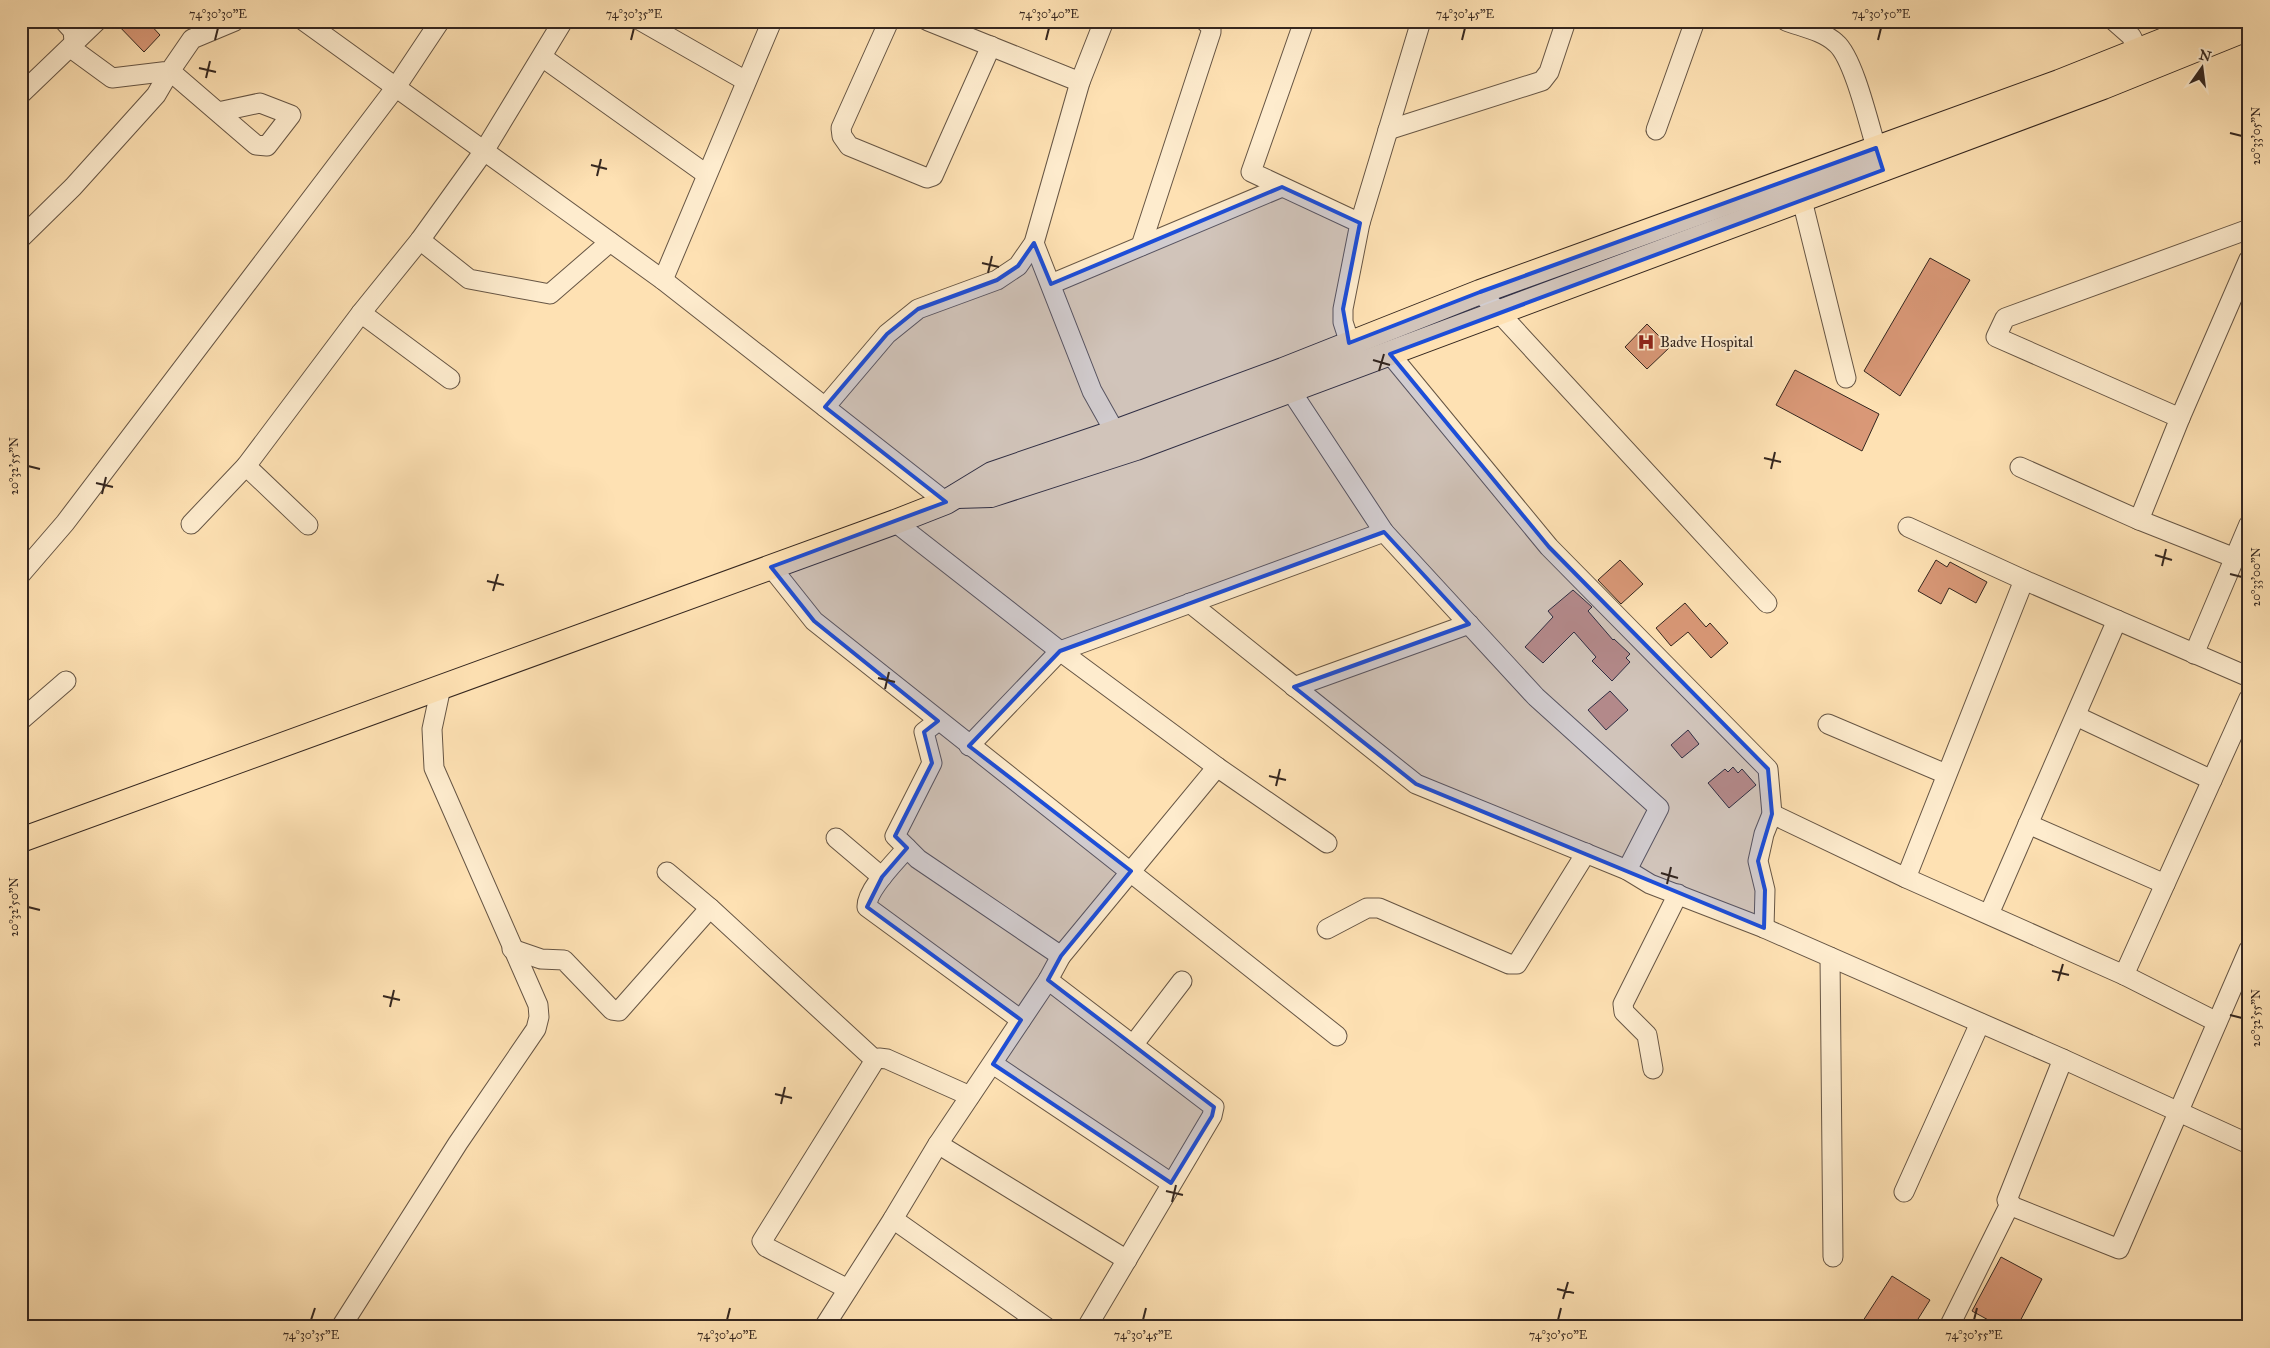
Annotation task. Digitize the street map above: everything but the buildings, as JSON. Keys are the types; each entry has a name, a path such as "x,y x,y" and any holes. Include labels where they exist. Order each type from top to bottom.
{"main road":[{"path":"2144,60 2212,21"},
{"path":"21,840 895,522 952,499 991,495 1118,443 1349,343 1480,292 1880,159 2144,60 2245,26"},
{"path":"1118,443 1290,391 1500,314 1802,200 1880,159"}],"street":[{"path":"64,21 73,31 75,51 112,78 170,71 218,112"},
{"path":"21,94 97,21"},
{"path":"304,21 663,280 825,407 952,499"},
{"path":"21,574 65,524 396,87 440,21"},
{"path":"191,524 246,466 361,313 420,240 484,151 563,21"},
{"path":"641,21 746,81"},
{"path":"663,280 772,21"},
{"path":"889,21 841,128 842,136 849,146 927,178 933,176 991,46"},
{"path":"928,21 1080,82"},
{"path":"825,407 887,334 918,310 997,280 1018,266 1034,243 1080,82 1104,21"},
{"path":"1141,246 1211,32 1211,27 1205,21"},
{"path":"1304,21 1251,172 1360,223"},
{"path":"1358,366 1343,322 1343,309 1360,223 1421,21"},
{"path":"1388,130 1542,81 1549,72 1566,21"},
{"path":"1656,130 1695,21"},
{"path":"1786,21 1822,35 1836,43 1852,71 1880,159"},
{"path":"2114,21 2131,36 2144,60"},
{"path":"21,238 72,187 156,95 192,39 227,22"},
{"path":"542,57 706,174"},
{"path":"1051,284 1282,187"},
{"path":"1802,200 1846,378"},
{"path":"2180,418 1996,337 2004,318 2249,229"},
{"path":"420,240 469,279 550,294 610,242"},
{"path":"1034,243 1092,391 1118,443"},
{"path":"2139,520 2180,418 2249,259"},
{"path":"1480,292 1767,603"},
{"path":"361,313 450,379"},
{"path":"1390,354 1549,547 1768,769 1772,814 1764,834 1758,861 1765,890 1764,928"},
{"path":"1290,391 1384,532 1536,697 1659,808 1627,870"},
{"path":"246,466 308,524"},
{"path":"2020,467 2139,520 2235,558"},
{"path":"895,522 1060,651 1217,768 1327,843"},
{"path":"2194,654 2249,524"},
{"path":"1908,526 2024,580 2249,676"},
{"path":"968,746 1060,651 1384,532"},
{"path":"771,567 814,621 968,746 1130,871 1337,1036"},
{"path":"1906,878 2024,580"},
{"path":"1190,603 1416,784 1627,870 1650,884 1764,928 2064,1059 2249,1144"},
{"path":"1989,914 2117,620"},
{"path":"1294,687 1469,624"},
{"path":"21,720 66,681"},
{"path":"341,1327 458,1143 536,1029 539,1017 538,1005 434,768 432,729 441,687"},
{"path":"2124,976 2249,698"},
{"path":"2076,716 2212,780"},
{"path":"938,721 924,732 932,763 895,836 918,859 1061,956"},
{"path":"1828,724 1946,774"},
{"path":"824,1327 938,1144 1048,980 1061,956 1217,768"},
{"path":"1772,814 1906,878 2124,976 2217,1022"},
{"path":"2028,824 2165,884"},
{"path":"836,838 882,877"},
{"path":"907,848 882,877 868,900 867,907 1021,1020"},
{"path":"1327,929 1367,908 1379,908 1508,964 1517,964 1586,853"},
{"path":"667,872 710,908 875,1060"},
{"path":"1653,1069 1647,1035 1624,1012 1623,1004 1678,894"},
{"path":"512,948 541,959 564,960 612,1010 620,1011 710,908"},
{"path":"2010,1204 2119,1249 2249,949"},
{"path":"1830,957 1834,1257"},
{"path":"1048,980 1214,1107 1212,1116 1087,1327"},
{"path":"1133,1045 1182,981"},
{"path":"1904,1192 1980,1023"},
{"path":"848,1289 766,1247 762,1241 875,1060 879,1058 887,1059 970,1096"},
{"path":"1949,1327 2010,1204 2008,1197 2064,1059"},
{"path":"993,1064 1171,1183"},
{"path":"938,1144 1127,1260"},
{"path":"893,1219 1046,1327"}],"highlighted area":[{"path":"1876,148 1883,170 1390,354 1549,547 1768,769 1772,814 1758,861 1765,890 1764,928 1416,784 1294,687 1469,624 1384,532 1060,651 969,746 1131,871 1061,956 1048,980 1214,1107 1212,1116 1171,1183 993,1064 1021,1020 867,907 882,877 907,848 895,836 932,763 924,732 938,721 814,621 771,567 946,502 825,407 887,334 918,309 997,280 1018,266 1034,243 1051,284 1282,187 1360,223 1343,309 1349,343 1480,292"}],"place":[{"name":"Badve Hospital","path":"1646,342"}]}
